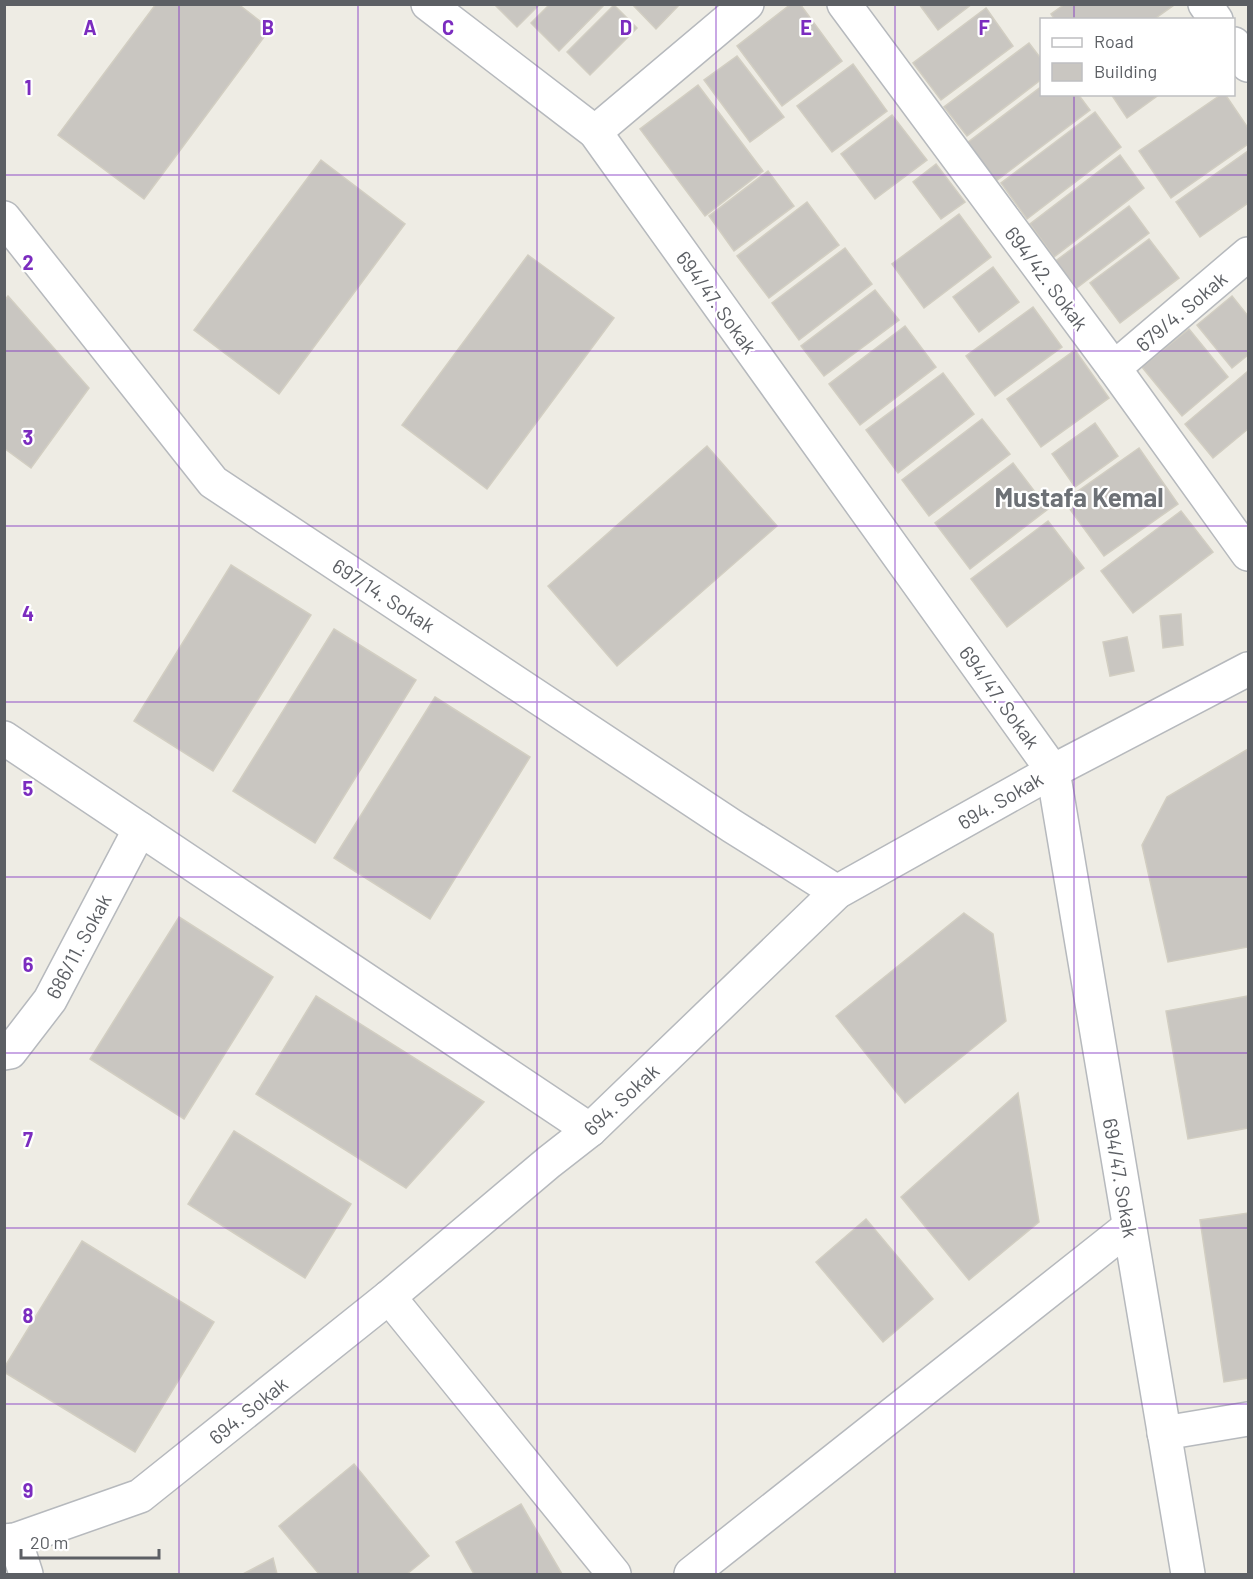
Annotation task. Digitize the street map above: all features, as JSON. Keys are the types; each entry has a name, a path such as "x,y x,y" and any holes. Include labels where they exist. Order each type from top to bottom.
{"street":[{"name":"694/47. Sokak","path":"428,4 595,132 1053,771 1188,1575"},
{"path":"595,132 747,4"},
{"name":"694/42. Sokak","path":"844,4 1114,368 1248,554"},
{"path":"1204,4 1214,18"},
{"path":"1235,47 1248,65"},
{"name":"697/14. Sokak","path":"4,218 213,482 732,826 837,892"},
{"name":"679/4. Sokak","path":"1114,368 1248,254"},
{"name":"694. Sokak","path":"10,1540 140,1496 389,1298 590,1130 837,892 1053,771 1248,669"},
{"path":"4,738 590,1130"},
{"name":"686/11. Sokak","path":"4,1053 10,1052 50,1000 140,829"},
{"path":"691,1575 1129,1227"},
{"path":"389,1298 614,1575"},
{"path":"1164,1433 1248,1419"},
{"path":"10,1540 26,1575"}],"building":[{"path":"156,4 238,4 270,29 144,199 58,135"},
{"path":"494,4 540,4 517,27"},
{"path":"550,4 605,4 559,51 531,23"},
{"path":"632,4 680,4 656,29"},
{"path":"791,4 800,4 842,61 782,106 737,46"},
{"path":"919,4 972,4 938,30"},
{"path":"1065,4 1174,4 1156,18 1054,18 1051,14"},
{"path":"614,5 637,28 590,75 567,52"},
{"path":"986,8 1013,46 941,100 913,63"},
{"path":"1029,43 1040,57 1040,81 967,136 944,107"},
{"path":"737,56 784,117 750,142 704,80"},
{"path":"853,64 887,111 832,152 797,106"},
{"path":"698,85 763,171 705,216 640,129"},
{"path":"1040,88 1040,96 1080,96 1090,110 996,181 967,143"},
{"path":"1112,96 1157,96 1127,118"},
{"path":"1219,96 1226,96 1248,128 1248,144 1171,198 1139,151"},
{"path":"1095,112 1121,147 1027,219 1001,183"},
{"path":"892,115 927,160 875,199 841,154"},
{"path":"1248,151 1248,203 1200,237 1176,202"},
{"path":"1120,155 1144,188 1054,257 1030,224"},
{"path":"321,160 405,224 279,394 194,330"},
{"path":"936,164 965,202 941,219 913,182"},
{"path":"768,171 794,206 734,251 709,216"},
{"path":"807,202 839,245 769,298 737,256"},
{"path":"1129,206 1149,233 1074,290 1053,263"},
{"path":"959,214 991,257 924,308 892,264"},
{"path":"1149,239 1179,278 1120,323 1090,283"},
{"path":"845,248 872,284 799,340 772,303"},
{"path":"528,255 614,318 487,489 402,425"},
{"path":"993,267 1019,302 979,332 953,297"},
{"path":"875,290 899,320 824,376 801,346"},
{"path":"8,296 89,388 31,468 4,448 4,301"},
{"path":"1232,296 1248,316 1248,355 1232,368 1197,325"},
{"path":"1033,307 1062,347 995,396 966,356"},
{"path":"905,326 936,367 860,425 829,384"},
{"path":"1189,329 1228,377 1182,416 1142,367"},
{"path":"1075,350 1109,398 1041,447 1007,399"},
{"path":"1248,371 1248,429 1213,458 1185,424"},
{"path":"943,373 974,414 898,473 866,430"},
{"path":"982,419 1010,454 929,516 902,480"},
{"path":"1095,423 1118,456 1075,487 1052,454"},
{"path":"707,446 777,526 617,666 548,586"},
{"path":"1139,448 1178,504 1104,556 1064,501"},
{"path":"1013,463 1048,509 970,569 935,523"},
{"path":"1181,511 1213,552 1133,613 1101,571"},
{"path":"1048,521 1084,568 1007,627 971,579"},
{"path":"231,565 311,615 213,771 134,721"},
{"path":"1181,614 1183,645 1163,648 1160,616"},
{"path":"334,629 416,680 315,843 233,791"},
{"path":"1127,637 1134,671 1110,676 1103,642"},
{"path":"435,697 530,757 430,919 334,858"},
{"path":"1248,749 1248,947 1168,962 1142,845 1167,797"},
{"path":"964,913 993,934 1006,1021 905,1103 836,1016"},
{"path":"179,917 273,977 184,1119 90,1059"},
{"path":"316,996 484,1102 406,1188 256,1094"},
{"path":"1248,996 1248,1128 1188,1139 1166,1011"},
{"path":"1018,1093 1039,1222 969,1280 901,1197"},
{"path":"234,1131 351,1204 305,1278 188,1204"},
{"path":"1248,1213 1248,1378 1224,1382 1200,1220"},
{"path":"866,1219 933,1299 883,1342 816,1262"},
{"path":"82,1241 214,1322 135,1452 4,1372 4,1368"},
{"path":"354,1464 429,1556 407,1574 319,1574 279,1526"},
{"path":"521,1504 562,1574 474,1574 456,1542"},
{"path":"273,1558 277,1574 243,1574"}],"district":[{"name":"Mustafa Kemal","path":"1079,496"}]}
